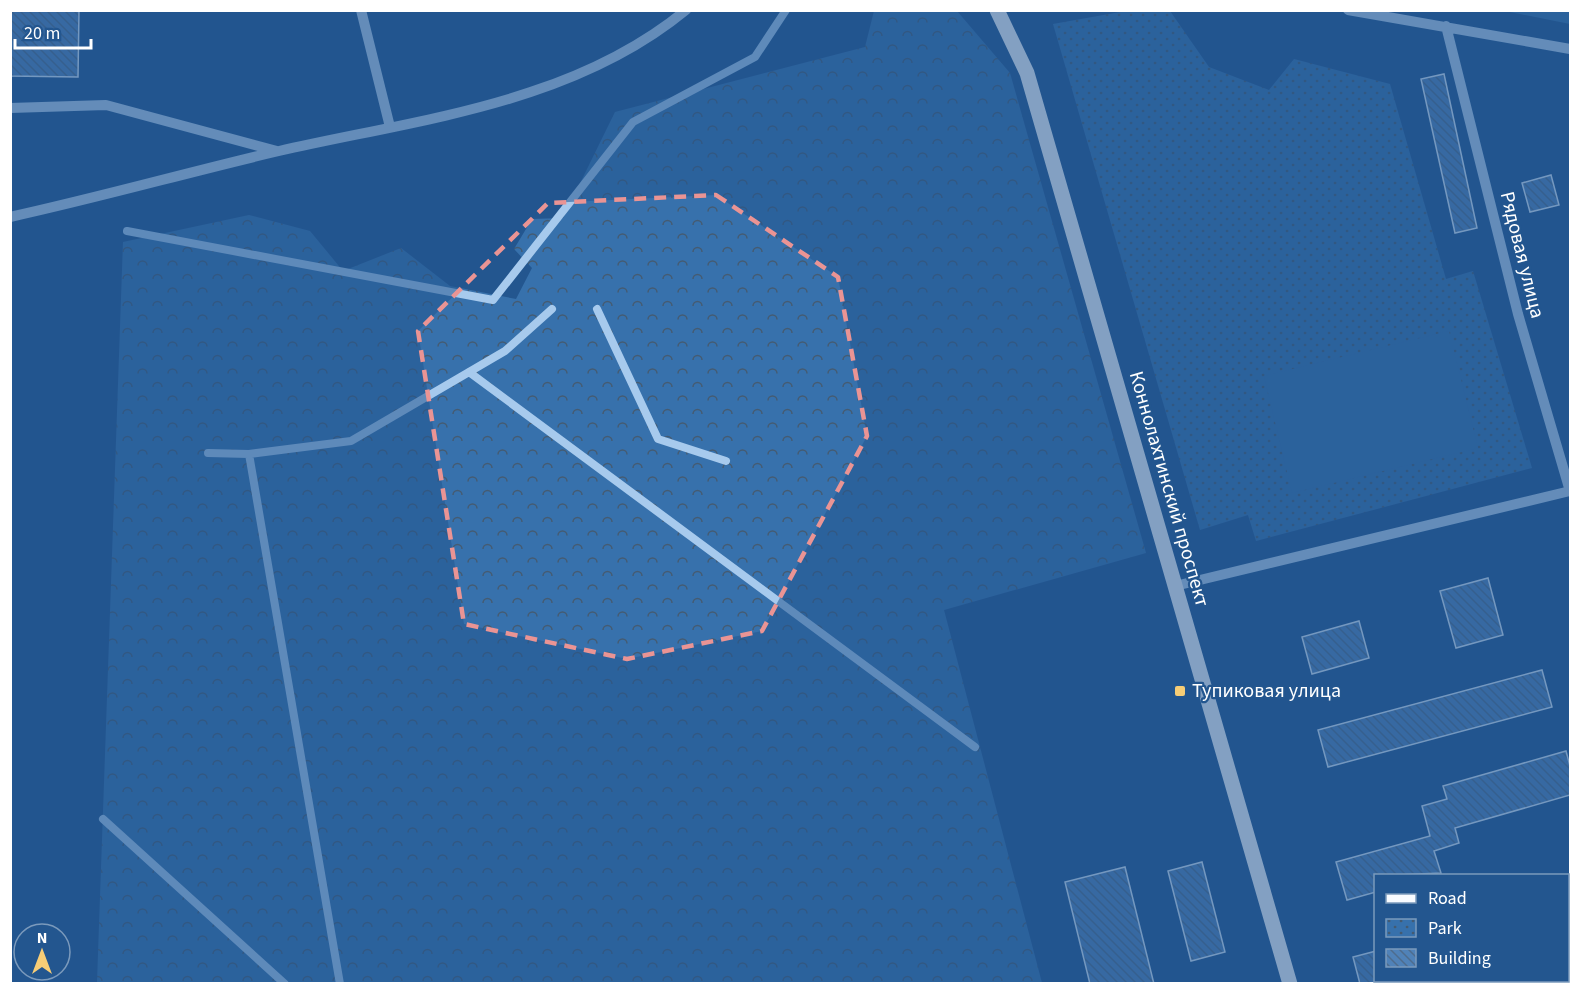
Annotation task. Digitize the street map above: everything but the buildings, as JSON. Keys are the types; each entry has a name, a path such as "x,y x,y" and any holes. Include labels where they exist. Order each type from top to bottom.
{"main road":[{"name":"Коннолахтинский проспект","path":"997,10 1027,73 1290,984"}],"street":[{"path":"361,10 390,128"},
{"path":"10,217 101,197 278,151 390,128 518,96 575,78 619,56 686,10"},
{"path":"1348,10 1570,49"},
{"name":"Рядовая улица","path":"1446,26 1518,314 1570,491"},
{"path":"10,108 106,105 278,151"},
{"path":"1175,586 1570,491"}],"highlighted area":[{"path":"716,195 838,277 867,436 762,631 627,659 464,624 418,331 548,203"}],"green space":[{"path":"874,11 957,11 1010,73 1146,553 944,610 1042,983 97,983 123,242 249,215 310,231 343,271 401,248 450,286 516,299 532,268 514,249 532,219 563,218 615,112 865,47"},
{"path":"1126,11 1170,11 1209,67 1269,90 1294,59 1390,84 1446,279 1473,271 1532,468 1256,541 1248,515 1200,530 1053,24"},
{"path":"1505,11 1570,11 1570,24"},
{"path":"1449,331 1478,448 1292,493 1264,376"}],"waterway":[{"path":"127,231 493,300 633,122 755,57 786,10"},
{"path":"208,453 249,454 351,441 505,351 552,309"},
{"path":"597,309 658,439 726,461"},
{"path":"469,372 975,747"},
{"path":"249,454 340,984"},
{"path":"103,819 285,984"}],"place":[{"name":"Тупиковая улица","path":"1180,691"}]}
